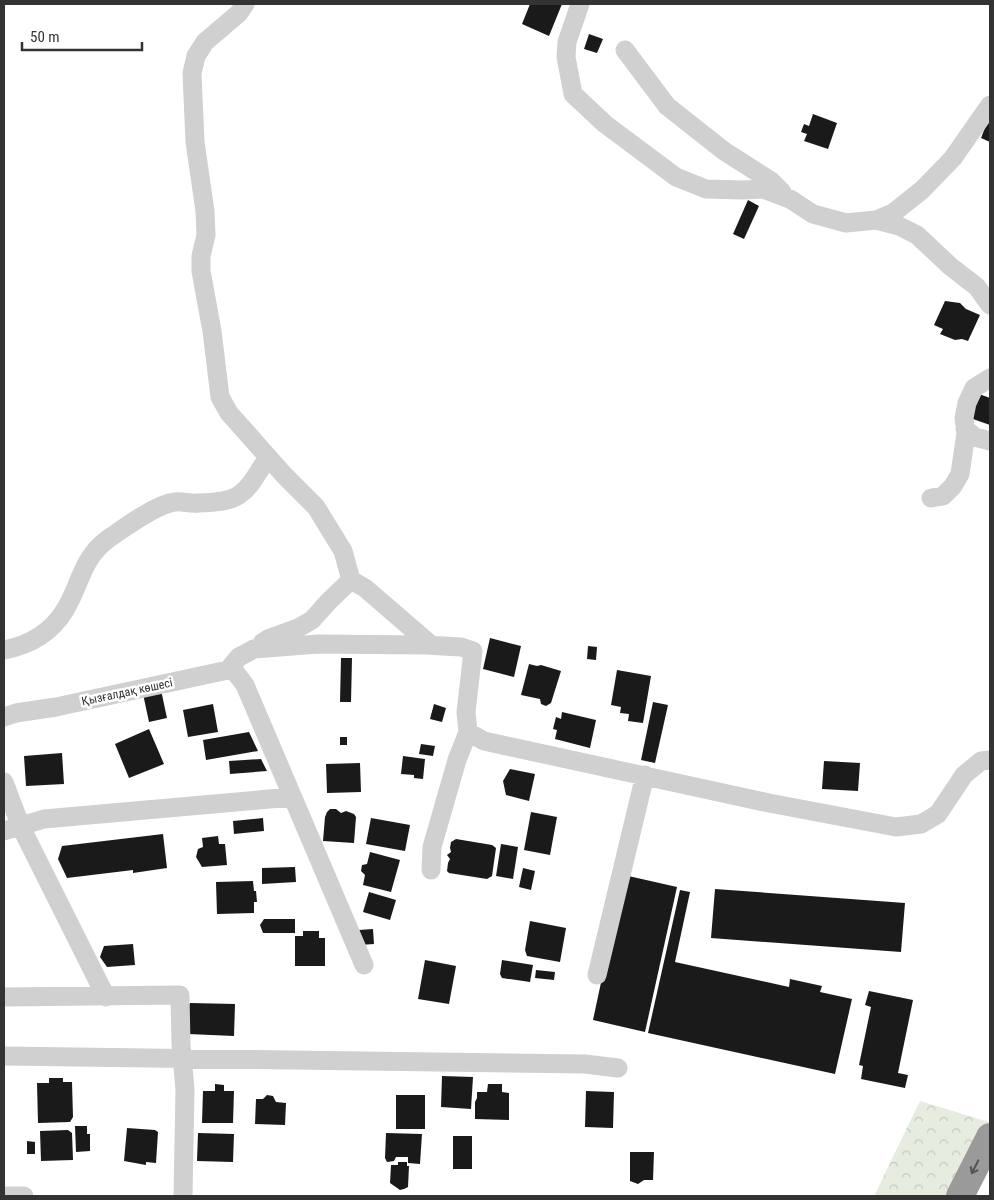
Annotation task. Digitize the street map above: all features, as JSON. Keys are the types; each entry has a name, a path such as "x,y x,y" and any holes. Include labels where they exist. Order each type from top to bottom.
{"highway":[{"path":"960,1196 990,1137"}],"street":[{"path":"245,4 239,13 205,42 196,56 192,72 195,142 206,235 200,271 212,331 220,396 229,414 316,507 343,551 351,580 365,588 431,645"},
{"path":"580,4 567,42 566,57 573,94 605,124 676,177 706,189 762,189 790,199"},
{"path":"625,50 667,106 724,151 771,181 790,199 813,214 846,223 876,220 893,214 953,158 990,105"},
{"path":"876,220 899,226 917,235 950,266 977,287 990,305"},
{"path":"931,498 943,496 953,486 960,474 965,429 964,418 967,403 974,388 990,378"},
{"path":"965,429 975,437 990,441"},
{"path":"4,650 22,647 55,624 66,608 82,571 92,556 107,540 163,505 176,502 195,504 235,499 245,492 268,457"},
{"path":"351,580 312,620 298,628 268,639 239,657 228,670 235,672 245,685 364,965"},
{"path":"254,649 318,644 461,646 473,650 466,712 468,732 457,760 432,847 432,870"},
{"name":"Қызғалдақ көшесі","path":"4,717 228,670"},
{"path":"468,732 484,741 557,758 645,775 769,803 896,827 922,824 938,814 964,775 981,761 990,760"},
{"path":"597,975 645,775"},
{"path":"4,782 13,829 106,997"},
{"path":"13,829 44,819 292,796"},
{"path":"4,997 180,995 181,1044 185,1090 183,1196"},
{"path":"4,1056 585,1064 618,1068"},
{"path":"4,1196 24,1196"}],"green space":[{"path":"920,1101 989,1122 951,1196 874,1196"}],"building":[{"path":"530,4 562,4 549,36 522,24"},
{"path":"589,34 603,39 597,53 584,49"},
{"path":"813,114 837,123 828,149 804,141 807,134 801,132 804,124 809,126"},
{"path":"990,115 990,142 981,138"},
{"path":"748,200 759,206 744,239 733,234"},
{"path":"945,301 960,303 966,309 980,315 968,341 962,339 955,340 940,334 943,329 934,325"},
{"path":"979,394 990,398 990,425 970,418"},
{"path":"490,638 521,646 514,677 483,669"},
{"path":"588,646 597,647 596,660 587,659"},
{"path":"341,658 352,658 351,702 340,702"},
{"path":"529,664 541,665 561,671 551,703 546,706 541,704 540,699 521,695"},
{"path":"617,670 651,676 643,723 628,721 629,714 620,713 621,707 611,705"},
{"path":"161,690 167,718 149,722 143,694"},
{"path":"653,702 668,705 655,763 641,760"},
{"path":"213,704 218,732 188,737 183,710"},
{"path":"434,704 446,708 442,722 430,719"},
{"path":"562,712 596,720 590,748 555,739 557,730 553,729 556,717 561,719"},
{"path":"149,729 164,764 129,778 115,744"},
{"path":"249,732 258,751 206,760 203,740"},
{"path":"340,737 347,737 347,745 340,745"},
{"path":"421,744 435,746 433,756 419,754"},
{"path":"62,753 64,784 26,786 24,756"},
{"path":"403,756 425,759 423,779 414,778 414,775 401,774"},
{"path":"261,759 267,771 230,774 229,761"},
{"path":"824,761 860,763 858,791 822,789"},
{"path":"360,763 361,792 327,793 326,764"},
{"path":"510,769 535,774 529,801 506,795 503,781"},
{"path":"330,809 336,809 341,813 346,811 354,814 356,817 354,843 323,841 325,817"},
{"path":"531,812 557,817 550,855 524,850"},
{"path":"263,818 264,831 234,834 233,821"},
{"path":"371,818 410,825 405,851 366,844"},
{"path":"163,834 167,868 133,873 133,870 67,878 58,859 62,846"},
{"path":"218,836 219,844 225,844 227,865 202,867 196,857 198,849 203,847 202,838"},
{"path":"456,839 492,845 496,848 492,876 487,879 449,873 447,871 450,859 447,855 451,852 451,842"},
{"path":"501,844 518,847 513,879 496,876"},
{"path":"370,852 400,860 391,892 363,885 365,875 361,871 362,865 367,864"},
{"path":"295,867 296,882 262,884 262,868"},
{"path":"523,868 535,871 531,890 519,887"},
{"path":"624,875 677,887 645,1032 593,1020"},
{"path":"253,881 257,902 254,902 254,913 217,914 216,882"},
{"path":"715,889 905,903 901,952 711,938"},
{"path":"680,890 690,892 675,962 789,987 790,979 822,986 820,992 852,999 835,1074 648,1033"},
{"path":"369,892 396,900 390,920 363,912"},
{"path":"264,919 295,919 295,933 263,933 260,925"},
{"path":"530,921 566,928 560,962 527,956 525,950"},
{"path":"373,929 374,944 360,945 359,930"},
{"path":"303,931 319,931 319,938 325,938 325,966 295,966 295,936 303,936"},
{"path":"133,944 135,965 107,967 100,957 104,946"},
{"path":"425,960 456,966 449,1004 418,999"},
{"path":"502,960 533,965 530,982 502,978 500,974"},
{"path":"536,970 555,972 554,980 535,978"},
{"path":"869,991 913,1000 898,1073 908,1075 905,1088 861,1079 863,1066 859,1065 871,1007 865,1005"},
{"path":"190,1003 235,1004 234,1036 188,1034 183,1019"},
{"path":"442,1076 473,1077 471,1109 441,1107"},
{"path":"49,1078 63,1078 63,1082 72,1082 73,1117 70,1122 38,1123 37,1083 49,1083"},
{"path":"215,1084 224,1085 224,1091 234,1091 233,1123 202,1123 203,1091 215,1091"},
{"path":"488,1084 502,1084 502,1092 509,1093 509,1120 475,1119 477,1092 487,1092"},
{"path":"586,1091 614,1092 613,1128 585,1127"},
{"path":"267,1095 273,1096 276,1102 286,1103 285,1125 255,1124 256,1099 263,1099"},
{"path":"396,1095 425,1095 425,1129 396,1129"},
{"path":"75,1126 87,1126 87,1134 90,1134 90,1151 76,1152"},
{"path":"127,1128 155,1130 158,1132 156,1163 146,1162 146,1165 124,1161"},
{"path":"68,1130 72,1133 73,1160 41,1161 40,1131"},
{"path":"198,1133 234,1134 233,1162 197,1161"},
{"path":"386,1133 422,1134 420,1164 408,1163 408,1157 396,1157 394,1161 387,1162 385,1158"},
{"path":"453,1136 472,1136 472,1169 453,1169"},
{"path":"27,1141 35,1142 35,1154 27,1154"},
{"path":"630,1152 654,1152 653,1180 644,1180 638,1184 630,1181"},
{"path":"398,1162 407,1162 407,1166 409,1166 408,1187 400,1190 390,1183 391,1165 398,1165"}]}
